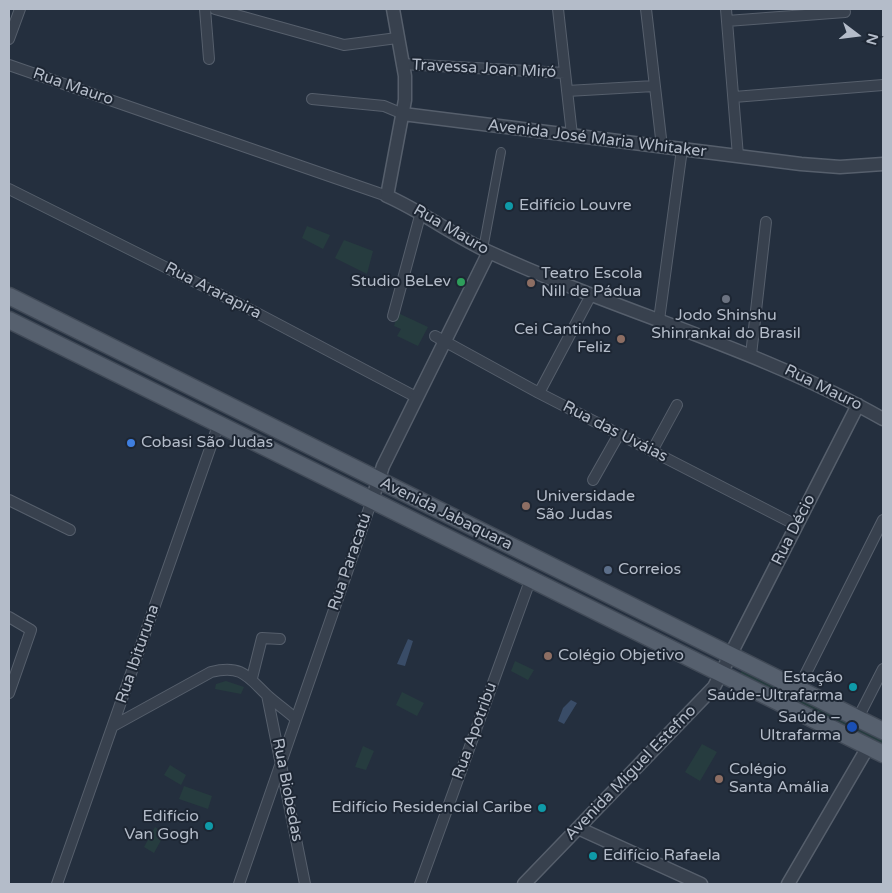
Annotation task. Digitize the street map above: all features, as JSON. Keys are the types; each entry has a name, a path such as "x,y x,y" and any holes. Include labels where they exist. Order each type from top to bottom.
{"main road":[{"name":"Avenida Jabaquara","path":"9,296 883,731"},
{"name":"Avenida Jabaquara","path":"9,320 876,751"}],"street":[{"path":"9,39 20,9"},
{"path":"205,9 209,59"},
{"path":"215,9 344,45 397,38"},
{"path":"387,196 405,100 402,64 392,9"},
{"path":"558,9 572,135"},
{"path":"646,9 662,147"},
{"path":"726,9 738,156"},
{"path":"727,21 845,12"},
{"name":"Travessa Joan Miró","path":"402,64 565,74"},
{"name":"Rua Mauro","path":"9,65 387,196 421,212 486,251 590,294 751,355 812,381 883,419"},
{"path":"734,97 883,85"},
{"path":"567,91 654,86"},
{"name":"Avenida José Maria Whitaker","path":"312,99 384,106 403,114 738,156 840,167 883,164"},
{"path":"659,320 682,149"},
{"path":"486,251 500,152"},
{"name":"Rua Ararapira","path":"9,189 253,311 416,397"},
{"path":"393,316 421,212"},
{"path":"751,355 766,222"},
{"name":"Rua Paracatú","path":"239,884 372,500 377,479 416,397 440,339 486,251"},
{"path":"540,393 590,294"},
{"name":"Rua das Uváias","path":"440,339 540,393 796,525"},
{"name":"Rua Décio","path":"730,655 858,404"},
{"path":"652,451 677,405"},
{"name":"Rua Ibituruna","path":"56,884 219,423"},
{"path":"593,480 619,434"},
{"path":"9,500 70,530"},
{"path":"798,689 883,520"},
{"name":"Rua Apotribu","path":"420,884 531,578"},
{"path":"9,617 29,627 31,630 9,693"},
{"path":"252,678 262,638 280,639"},
{"name":"Avenida Miguel Estefno","path":"524,884 714,687 730,655"},
{"name":"Rua Biobedas","path":"113,726 211,672 226,669 234,670 252,678 267,695 296,719"},
{"path":"858,718 883,669"},
{"name":"Rua Biobedas","path":"267,695 282,761 305,884"},
{"path":"788,884 876,751"},
{"path":"578,828 700,884"}],"green space":[{"path":"307,226 330,235 323,249 302,238"},
{"path":"344,240 373,251 367,274 335,258"},
{"path":"398,313 428,327 418,346 397,336 401,329 394,326"},
{"path":"515,661 534,670 528,680 511,671"},
{"path":"742,670 883,739 883,745 740,674"},
{"path":"226,681 244,687 241,694 215,689 216,684"},
{"path":"402,692 424,703 417,716 396,705"},
{"path":"702,744 717,752 700,781 685,772"},
{"path":"363,746 374,751 366,770 355,767"},
{"path":"170,765 186,775 181,785 164,775"},
{"path":"184,786 212,796 208,809 179,799"},
{"path":"155,827 165,833 154,853 144,847"}],"water":[{"path":"408,639 413,641 405,666 397,664"},
{"path":"571,700 577,703 564,724 558,721 563,708"}],"place":[{"name":"Edifício Louvre","path":"509,206"},
{"name":"Studio BeLev","path":"461,282"},
{"name":"Teatro Escola Nill de Pádua","path":"531,283"},
{"name":"Jodo Shinshu Shinrankai do Brasil","path":"726,299"},
{"name":"Cei Cantinho Feliz","path":"621,339"},
{"name":"Cobasi São Judas","path":"131,443"},
{"name":"Universidade São Judas","path":"526,506"},
{"name":"Correios","path":"608,570"},
{"name":"Colégio Objetivo","path":"548,656"},
{"name":"Estação Saúde-Ultrafarma","path":"853,687"},
{"name":"Saúde – Ultrafarma","path":"852,727"},
{"name":"Colégio Santa Amália","path":"719,779"},
{"name":"Edifício Residencial Caribe","path":"542,808"},
{"name":"Edifício Van Gogh","path":"209,826"},
{"name":"Edifício Rafaela","path":"593,856"}]}
